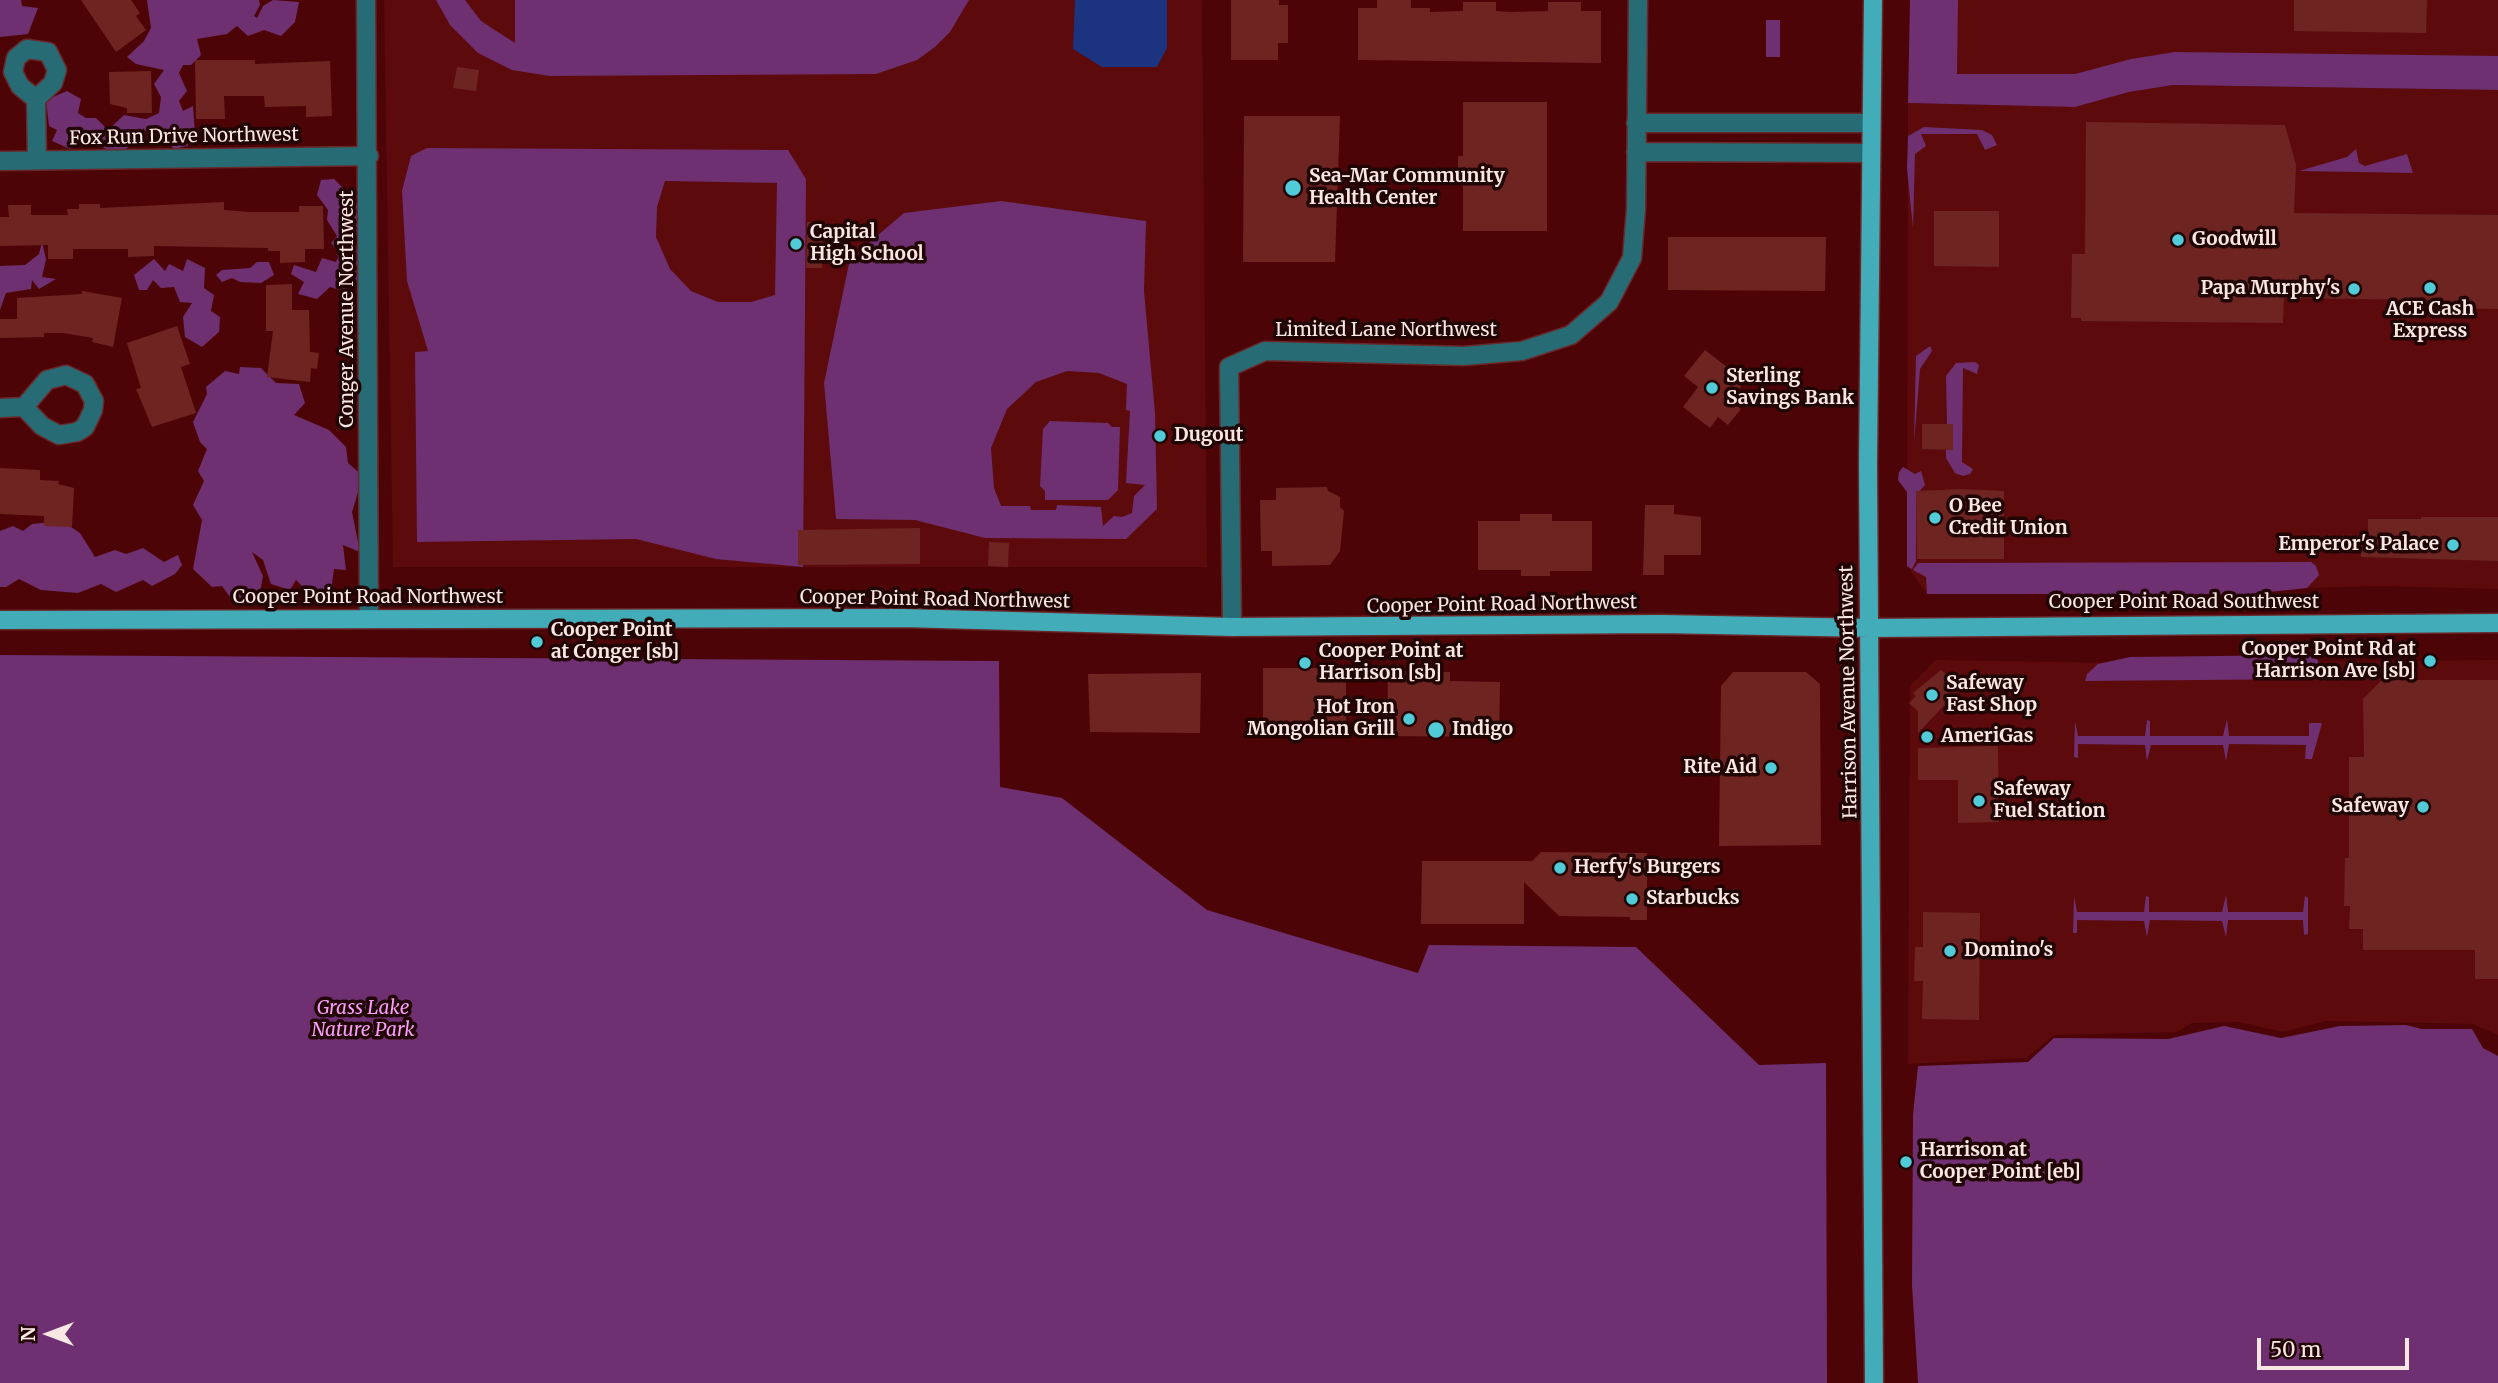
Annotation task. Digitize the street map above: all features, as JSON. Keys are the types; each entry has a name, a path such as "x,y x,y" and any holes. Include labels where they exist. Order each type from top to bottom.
{"main road":[{"name":"Harrison Avenue Northwest","path":"1873,0 1870,123 1870,628 1874,1383"},
{"name":"Cooper Point Road Northwest","path":"0,620 903,618 1232,627 1662,624 1870,628"},
{"name":"Cooper Point Road Southwest","path":"1870,628 2498,623"}],"street":[{"name":"Conger Avenue Northwest","path":"366,0 369,156 369,619"},
{"name":"Limited Lane Northwest","path":"1232,627 1229,367 1265,351 1464,356 1522,351 1571,335 1609,302 1632,258 1636,209 1638,0"},
{"path":"36,99 37,160"},
{"path":"1636,123 1870,123"},
{"path":"1636,152 1870,153"},
{"name":"Fox Run Drive Northwest","path":"0,161 369,156"},
{"path":"0,408 24,408"}],"shaded area":[{"name":"Capital High School","path":"384,0 1202,0 1207,567 393,567"},
{"path":"1947,0 2498,0 2498,87 1947,75"},
{"path":"2172,85 2498,90 2498,589 2380,586 2307,588 2250,594 1927,594 1907,566 1908,103 2075,107 2129,92"},
{"path":"1935,660 2117,663 2498,660 2498,1035 2473,1024 2326,1021 2283,1032 2238,1022 2192,1023 2177,1032 2055,1035 2026,1058 1908,1064 1910,686"}],"green space":[{"path":"0,0 21,0 22,6 38,8 28,34 0,37"},
{"path":"147,0 259,0 260,5 254,16 257,18 263,6 273,0 299,2 295,22 281,36 264,30 248,36 237,26 227,34 197,39 201,55 191,65 183,65 179,73 187,91 179,101 183,111 193,106 195,135 187,146 174,149 165,138 154,141 143,128 142,134 126,149 106,149 85,137 70,149 52,141 57,130 49,126 46,100 67,91 81,99 78,113 86,118 96,118 108,130 124,115 146,119 159,113 161,97 154,84 164,70 136,64 127,57 144,41 151,28"},
{"path":"436,0 465,0 481,21 515,43 515,0 969,0 950,32 935,47 917,60 876,74 550,76 512,70 478,53 450,25"},
{"path":"1910,0 1958,0 1957,74 2075,74 2131,59 2175,52 2498,56 2498,90 2173,85 2129,92 2075,107 1908,103"},
{"path":"1766,20 1780,20 1780,57 1766,57"},
{"path":"1924,127 1982,130 1992,135 1997,145 1985,150 1977,134 1921,134 1926,146 1915,154 1913,228 1907,169 1908,136"},
{"path":"427,148 788,150 806,179 803,567 716,559 636,539 417,542 415,352 428,351 407,281 402,191 411,156","holes":["665,181 777,183 775,295 751,302 718,302 691,291 670,269 656,237 657,207"]},
{"path":"2356,149 2359,163 2365,166 2407,154 2413,173 2299,171 2347,157"},
{"path":"334,179 342,187 342,199 357,202 363,223 358,235 348,238 361,248 361,263 354,269 359,272 359,281 343,291 330,287 317,299 298,294 304,282 291,274 294,265 316,272 322,258 336,262 340,252 331,243 337,236 327,220 328,210 317,195 321,180"},
{"path":"1001,201 1146,221 1144,291 1155,413 1157,509 1126,539 985,538 915,520 836,519 824,383 850,259 904,213","holes":["1067,371 1099,373 1127,384 1126,410 1130,411 1126,483 1145,485 1134,496 1132,513 1122,517 1114,516 1103,526 1101,507 1057,505 1056,510 1031,510 1030,506 1001,506 994,488 991,448 1007,409 1036,382"]},
{"path":"42,242 46,259 42,277 56,279 39,289 32,280 31,289 6,293 0,310 0,266 25,265 39,254"},
{"path":"154,259 165,271 169,264 183,271 187,259 205,268 204,288 214,295 211,311 220,317 219,332 202,347 185,337 183,317 192,303 180,302 174,287 161,288 153,280 147,290 139,290 134,275"},
{"path":"257,262 269,262 274,275 261,283 240,282 232,278 222,282 216,275 222,270 250,268"},
{"path":"1930,346 1932,351 1920,369 1914,443 1916,356"},
{"path":"1975,362 1979,365 1977,374 1963,368 1962,462 1973,469 1970,474 1963,476 1955,473 1946,458 1946,450 1953,449 1953,424 1947,424 1946,376 1956,363"},
{"path":"240,367 261,368 276,383 299,384 305,403 294,415 329,430 346,447 348,463 363,476 352,512 360,552 343,545 346,570 334,569 331,591 311,595 296,580 290,590 271,584 263,560 252,552 263,576 258,603 235,604 222,586 212,587 193,569 202,520 193,505 204,481 198,471 207,449 200,442 193,422 207,394 206,387 225,371 239,374"},
{"path":"1050,421 1108,423 1112,427 1120,427 1118,490 1108,500 1045,500 1045,491 1040,486 1043,429"},
{"path":"1903,467 1915,474 1921,471 1925,485 1916,495 1916,561 1912,569 1907,566 1907,492 1898,480"},
{"path":"62,521 80,533 95,557 115,550 126,554 143,548 164,562 178,555 182,565 175,574 152,586 143,580 116,592 101,584 78,593 41,590 19,579 6,587 0,587 0,531 13,526 23,531 32,524"},
{"path":"2311,562 2316,566 2319,575 2307,588 2250,594 1927,594 1926,577 1913,570 1918,563"},
{"name":"Grass Lake Nature Park","path":"0,655 999,661 1000,787 1062,798 1207,910 1418,973 1429,945 1636,947 1759,1065 1826,1063 1827,1383 0,1383"},
{"path":"2308,655 2318,660 2318,665 2313,665 2314,679 2085,681 2087,674 2098,664 2130,657"},
{"path":"2227,719 2229,736 2309,736 2309,723 2322,723 2312,759 2305,759 2306,745 2229,744 2226,761 2223,745 2151,745 2147,761 2145,745 2078,744 2078,758 2074,757 2075,721 2078,736 2145,736 2147,720 2150,721 2150,736 2223,736"},
{"path":"2226,895 2228,912 2303,912 2305,896 2308,898 2308,934 2304,935 2303,920 2228,920 2226,937 2222,921 2150,920 2147,937 2144,921 2077,920 2077,933 2073,933 2074,896 2077,912 2144,912 2146,896 2149,897 2149,912 2222,912"},
{"path":"2406,1025 2422,1029 2472,1029 2483,1048 2498,1056 2498,1383 1918,1383 1912,1285 1913,1115 1918,1066 2028,1062 2054,1038 2168,1039 2224,1026 2281,1038 2340,1026"}],"water":[{"path":"1075,0 1167,0 1167,48 1157,67 1102,67 1073,49"}],"building":[{"path":"81,0 131,0 140,13 136,16 146,30 116,52"},
{"path":"1231,0 1279,0 1279,5 1288,5 1288,43 1278,43 1278,60 1231,60"},
{"path":"1377,0 1411,0 1411,8 1430,8 1430,12 1463,11 1463,2 1496,2 1496,11 1510,12 1548,11 1548,2 1581,2 1581,11 1601,11 1601,63 1358,60 1358,8 1377,8"},
{"path":"2294,0 2427,0 2426,33 2294,31"},
{"path":"195,60 255,60 255,64 330,61 332,116 306,117 306,106 265,107 264,96 224,96 225,119 196,119"},
{"path":"457,67 479,70 476,91 453,88"},
{"path":"151,71 152,113 127,113 127,108 110,104 109,72"},
{"path":"1463,102 1547,102 1547,231 1463,231 1463,176 1458,176 1458,156 1463,156"},
{"path":"1244,116 1340,116 1335,262 1243,262"},
{"path":"2086,122 2285,125 2296,165 2294,213 2498,215 2498,309 2431,308 2431,300 2284,298 2283,323 2081,321 2081,318 2071,318 2072,254 2085,254"},
{"path":"224,202 224,210 251,212 299,212 299,206 323,206 324,249 305,249 305,262 280,263 280,251 268,251 268,248 154,246 154,256 128,257 128,249 73,249 73,259 48,259 48,245 0,246 0,217 9,217 8,205 31,205 31,215 68,215 67,209 79,209 79,204 100,204 100,208"},
{"path":"1934,211 1999,211 1999,267 1934,266"},
{"path":"807,222 822,222 822,268 806,268"},
{"path":"1668,237 1826,237 1825,291 1668,290"},
{"path":"292,284 292,310 309,310 310,352 319,353 317,369 311,368 310,382 267,377 273,331 266,331 266,285"},
{"path":"82,291 122,298 113,347 92,342 93,338 63,333 44,333 44,337 0,338 0,319 17,319 17,298 82,294"},
{"path":"177,326 190,364 181,367 196,413 152,427 136,389 141,388 127,343"},
{"path":"1705,350 1745,381 1730,401 1741,409 1728,425 1718,417 1710,428 1683,407 1698,387 1684,376"},
{"path":"1922,424 1953,424 1953,450 1922,449"},
{"path":"0,468 40,470 40,480 59,481 58,484 74,488 72,527 44,526 44,516 0,514"},
{"path":"1327,487 1328,491 1340,497 1340,507 1344,511 1340,551 1330,565 1272,566 1272,551 1261,551 1260,500 1276,500 1276,488"},
{"path":"1916,491 2004,491 2004,559 1917,559"},
{"path":"1645,505 1674,505 1674,514 1701,517 1701,555 1664,555 1664,575 1643,575"},
{"path":"1520,514 1552,514 1552,521 1592,521 1592,571 1550,571 1550,576 1521,576 1521,570 1478,570 1478,521 1520,521"},
{"path":"2498,517 2498,561 2361,557 2361,532 2368,532 2368,519"},
{"path":"920,528 920,564 798,565 798,530"},
{"path":"989,542 1009,543 1008,567 988,566"},
{"path":"1263,668 1346,668 1346,736 1263,735"},
{"name":"Safeway Fast Shop","path":"1941,670 1949,677 1971,677 1918,733 1918,711 1909,703 1916,696 1913,693"},
{"path":"1388,671 1450,672 1450,681 1500,682 1499,737 1387,736"},
{"path":"1733,672 1806,672 1820,684 1821,845 1719,846 1721,686"},
{"path":"1201,673 1200,733 1090,732 1088,674"},
{"name":"Safeway","path":"2382,680 2498,680 2498,979 2475,979 2475,950 2363,950 2363,929 2349,929 2350,906 2344,906 2345,858 2349,858 2349,757 2364,757 2363,699"},
{"name":"Safeway Fuel Station","path":"1998,746 1999,822 1958,823 1958,780 1918,780 1918,748"},
{"path":"1541,852 1647,853 1647,920 1630,920 1630,917 1559,916 1524,882 1524,924 1421,924 1422,861 1532,861"},
{"path":"1923,912 1980,913 1979,1020 1922,1019 1923,981 1914,981 1915,947 1923,947"}],"place":[{"name":"Sea-Mar Community Health Center","path":"1293,188"},
{"name":"Goodwill","path":"2178,240"},
{"name":"Capital High School","path":"796,244"},
{"name":"ACE Cash Express","path":"2430,288"},
{"name":"Papa Murphy's","path":"2354,289"},
{"name":"Sterling Savings Bank","path":"1712,388"},
{"name":"Dugout","path":"1160,436"},
{"name":"O Bee Credit Union","path":"1935,518"},
{"name":"Emperor's Palace","path":"2453,545"},
{"name":"Cooper Point at Conger [sb]","path":"537,642"},
{"name":"Cooper Point Rd at Harrison Ave [sb]","path":"2430,661"},
{"name":"Cooper Point at Harrison [sb]","path":"1305,663"},
{"name":"Safeway Fast Shop","path":"1932,695"},
{"name":"Hot Iron Mongolian Grill","path":"1409,719"},
{"name":"Indigo","path":"1436,730"},
{"name":"AmeriGas","path":"1927,737"},
{"name":"Rite Aid","path":"1771,768"},
{"name":"Safeway Fuel Station","path":"1979,801"},
{"name":"Safeway","path":"2423,807"},
{"name":"Herfy's Burgers","path":"1560,868"},
{"name":"Starbucks","path":"1632,899"},
{"name":"Domino's","path":"1950,951"},
{"name":"Harrison at Cooper Point [eb]","path":"1906,1162"}]}
